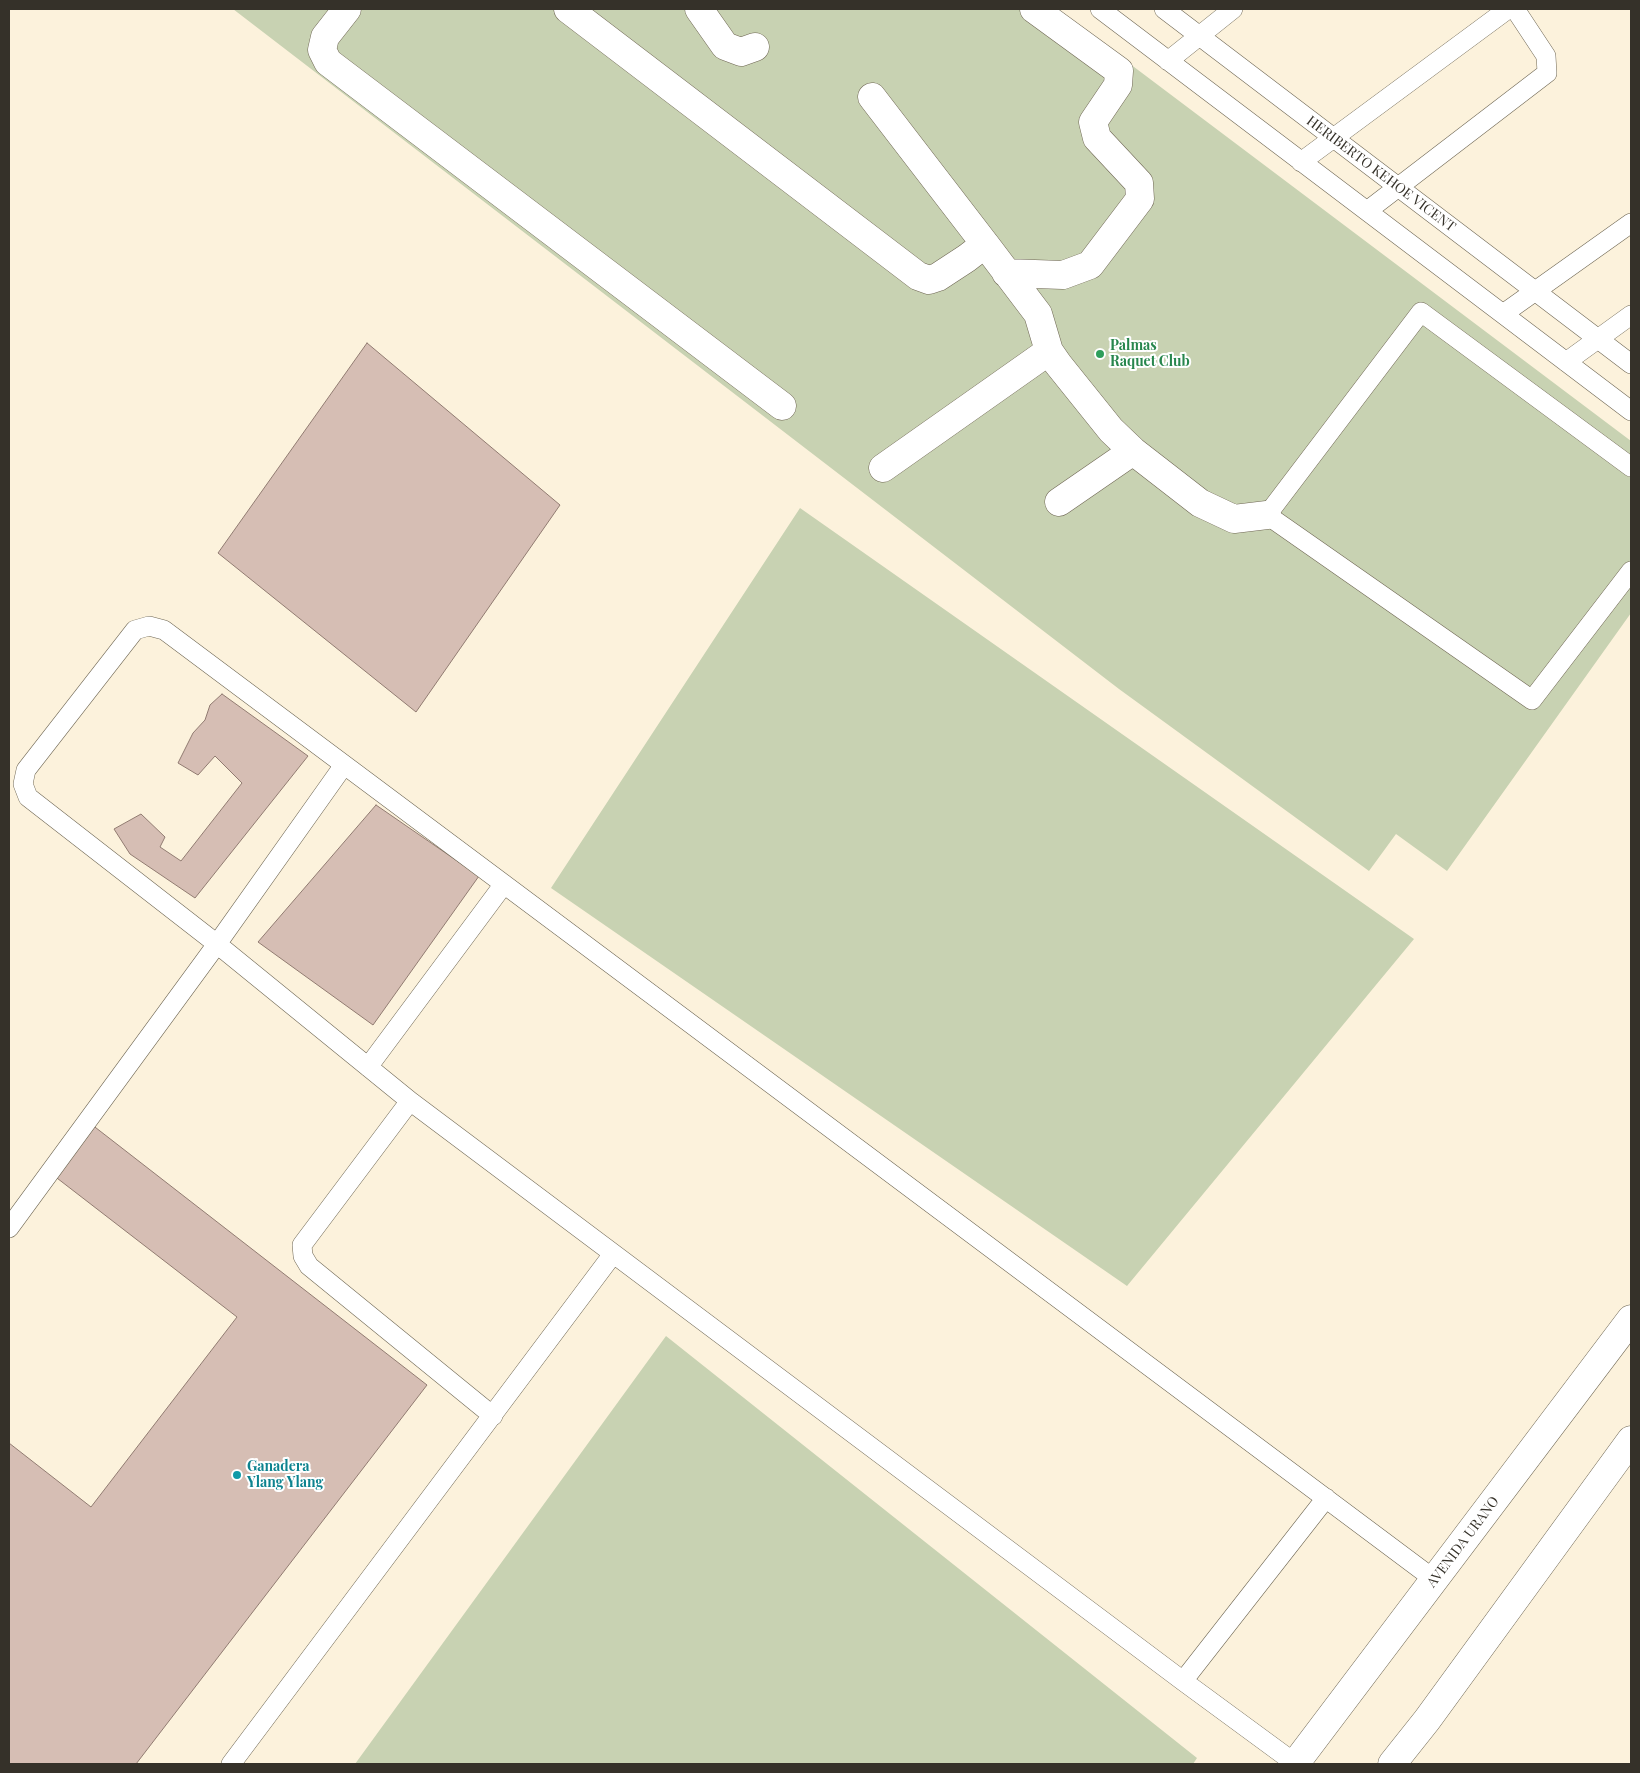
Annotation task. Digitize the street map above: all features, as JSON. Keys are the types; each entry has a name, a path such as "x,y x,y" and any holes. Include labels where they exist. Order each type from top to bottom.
{"street":[{"path":"347,9 325,37 322,50 328,62 782,406"},
{"path":"568,9 918,276 929,280 938,277 984,244"},
{"path":"699,9 725,46 741,52 754,47"},
{"path":"1006,273 1063,275 1090,265 1140,199 1139,183 1097,138 1092,122 1118,85 1119,71 1034,9"},
{"path":"872,97 1038,314 1049,351 1111,430 1133,451 1200,503 1234,519 1267,515"},
{"path":"1038,314 1063,275"},
{"path":"883,468 1049,351"},
{"path":"1059,502 1133,451"},
{"name":"AVENIDA URANO","path":"1296,1764 1631,1319"},
{"path":"1392,1764 1427,1720 1631,1440"}],"lane":[{"path":"1100,9 1631,411"},
{"name":"HERIBERTO KEHOE VICENT","path":"1164,9 1631,364"},
{"path":"1168,60 1233,9"},
{"path":"1301,162 1508,9"},
{"path":"1367,211 1547,73 1546,56 1516,9"},
{"path":"1503,314 1631,223"},
{"path":"1631,467 1421,312 1267,515 1532,700 1631,571"},
{"path":"1566,362 1631,315"},
{"path":"1296,1764 410,1101 217,944 28,797 23,784 26,770 135,630 149,626 164,630 1435,1580"},
{"path":"9,1228 217,944 344,765"},
{"path":"368,1067 504,884"},
{"path":"410,1101 302,1245 303,1256 309,1266 493,1416"},
{"path":"232,1764 613,1254"},
{"path":"1183,1681 1326,1498"}],"green space":[{"name":"Palmas Raquet Club","path":"233,9 1057,9 1631,441 1631,613 1447,871 1396,834 1369,871 1119,689"},
{"path":"800,508 1414,939 1127,1286 551,888"},
{"path":"666,1336 1197,1758 1193,1764 355,1764"}],"building":[{"path":"367,343 560,505 416,712 218,553"},
{"path":"222,694 308,756 195,898 130,854 114,829 141,814 165,837 160,847 181,861 242,783 215,756 198,775 178,763 193,733 205,720 210,705"},
{"path":"376,805 479,876 373,1025 258,942"},
{"name":"Ganadera Ylang Ylang","path":"91,1124 427,1385 136,1764 9,1764 9,1443 91,1507 237,1317 53,1175"}],"place":[{"name":"Palmas Raquet Club","path":"1100,354"},
{"name":"Ganadera Ylang Ylang","path":"237,1475"}]}
